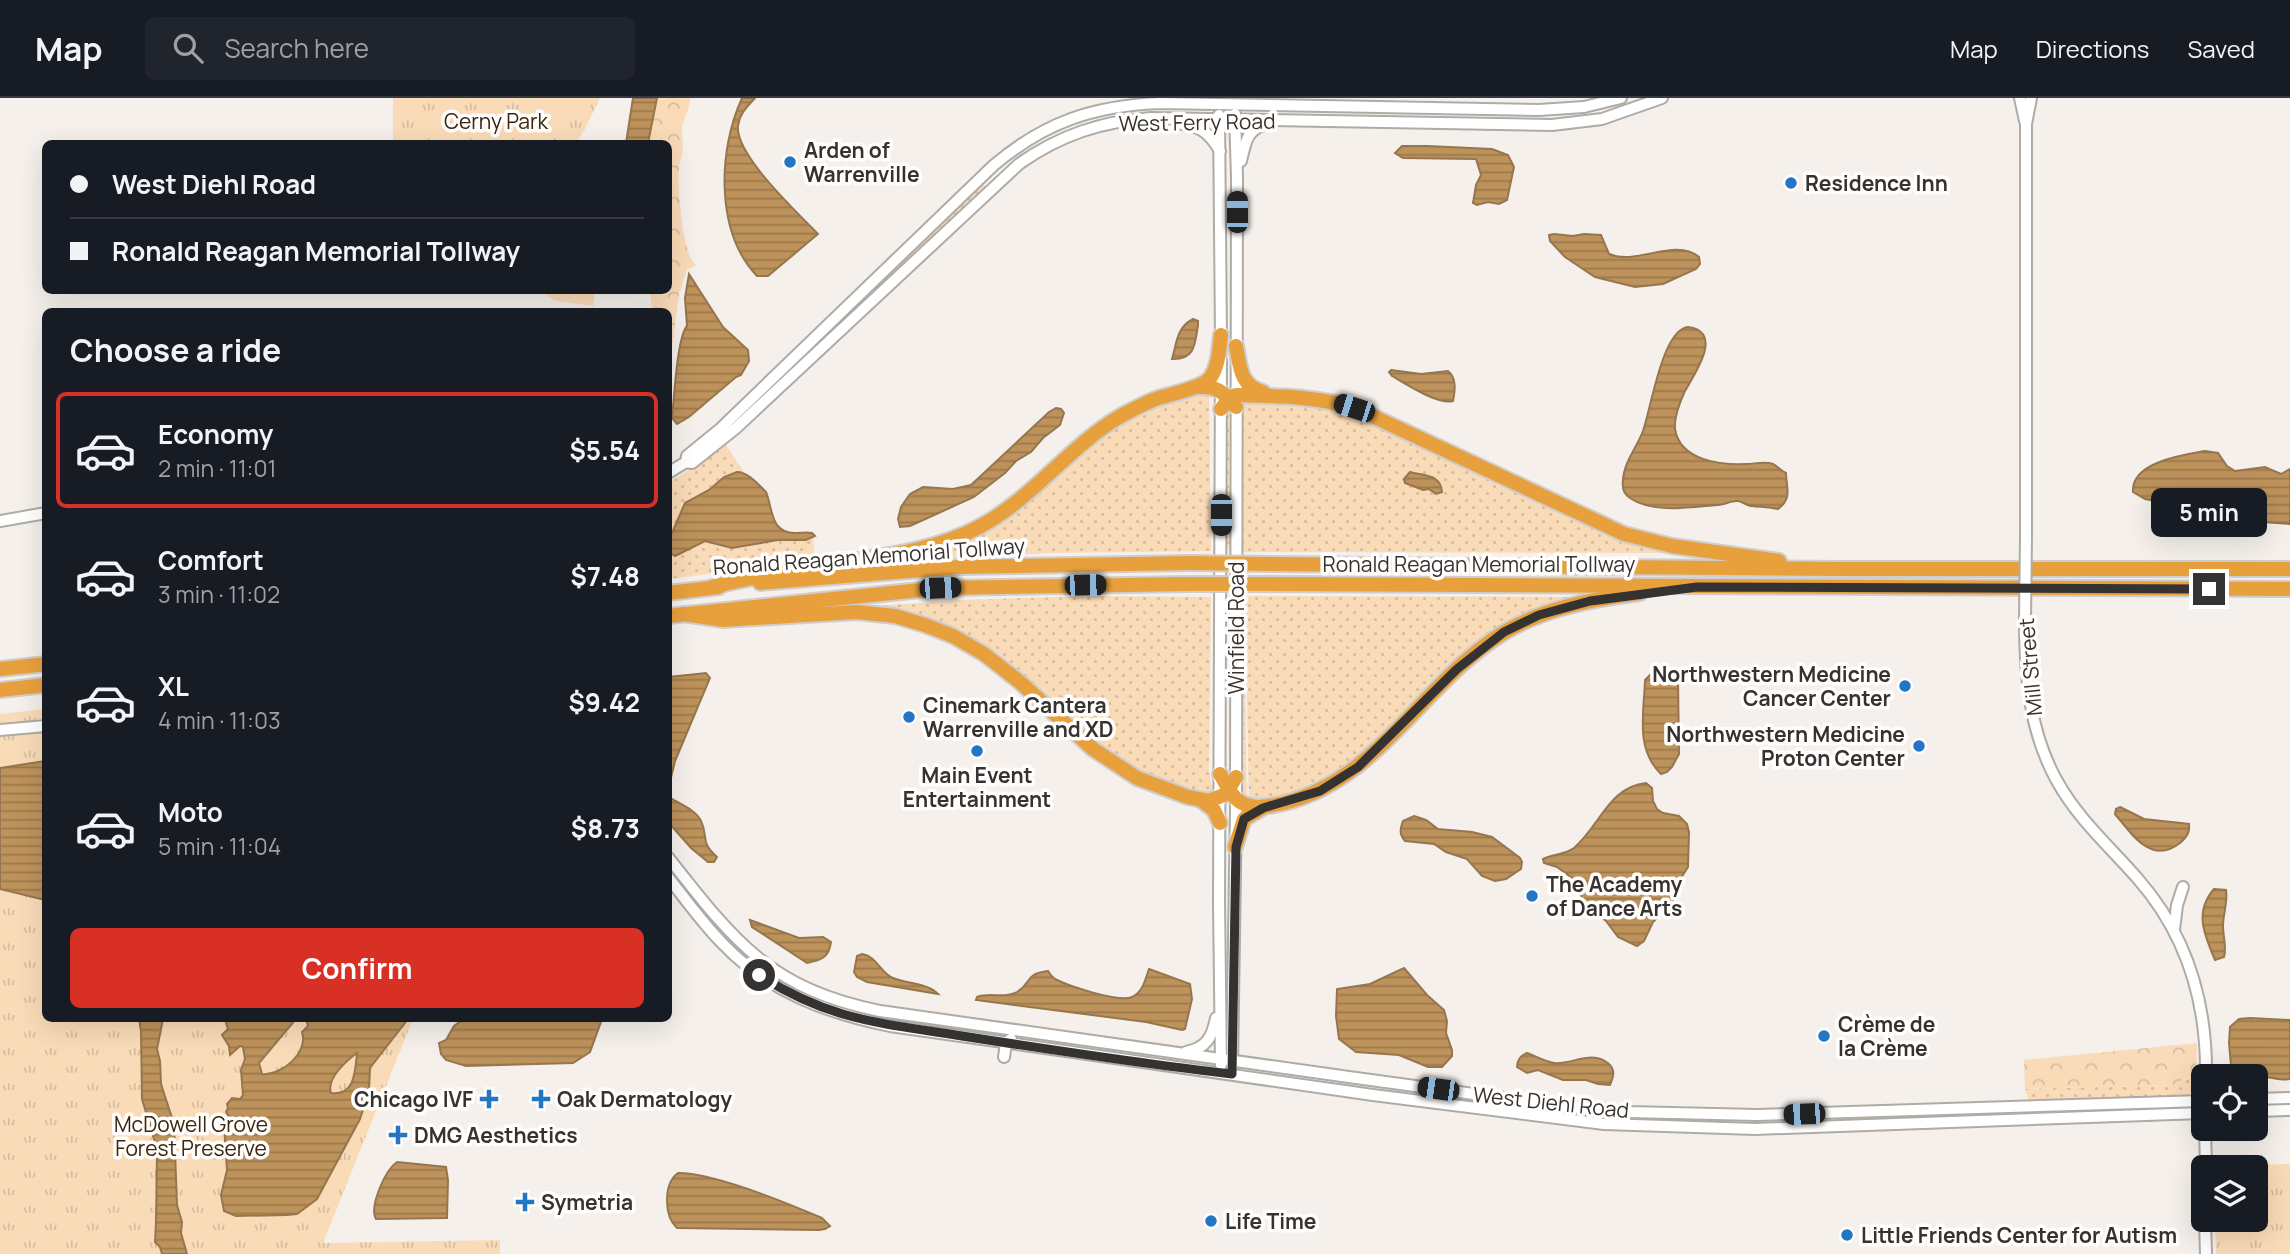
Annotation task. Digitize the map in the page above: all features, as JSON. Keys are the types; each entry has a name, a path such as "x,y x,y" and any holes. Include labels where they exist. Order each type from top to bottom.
{"highway":[{"path":"1197,387 1210,379 1213,373 1221,335"},
{"path":"1236,346 1241,373 1248,385 1256,390 1319,398 1354,408 1592,520 1642,540 1696,550 1843,569"},
{"path":"712,587 778,572 909,552 960,536 1003,513 1117,418 1154,400 1197,387 1211,386 1229,400 1279,395"},
{"name":"Ronald Reagan Memorial Tollway","path":"672,592 959,567 1189,562 1843,569 2290,569"},
{"name":"Ronald Reagan Memorial Tollway","path":"672,616 940,588 1270,584 2290,589"},
{"path":"1236,847 1244,819 1263,808 1320,791 1358,767 1471,657 1519,624 1552,611 1590,601 1697,587"},
{"path":"684,614 723,620 856,612 895,616 925,625 984,654 1121,770 1156,787 1201,800 1215,800 1230,791"},
{"path":"0,669 42,664"},
{"path":"0,690 42,685"},
{"path":"1220,774 1230,791 1252,807 1263,808"},
{"path":"1201,800 1214,810 1220,823"}],"main road":[{"path":"1177,103 1190,98"},
{"path":"1254,98 1266,105"},
{"name":"West Ferry Road","path":"686,462 687,456 719,430 1007,154 1057,123 1091,111 1133,104 1234,101 1266,105 1539,110 1584,107 1621,98"},
{"name":"West Ferry Road","path":"672,471 686,462 692,463 736,428 1019,164 1045,147 1080,131 1107,123 1151,118 1552,125 1602,119 1662,98"},
{"name":"Mill Street","path":"2020,98 2026,124"},
{"name":"Mill Street","path":"2031,98 2026,124 2025,654 2029,699 2037,734 2050,769 2066,796 2088,827 2151,895 2174,930 2188,959 2199,993 2205,1033 2206,1064"},
{"name":"Winfield Road","path":"1218,101 1221,153 1221,335 1229,400 1230,791 1236,847 1234,1041 1227,1060"},
{"name":"Winfield Road","path":"1220,774 1229,400 1236,346 1237,177 1234,101"},
{"path":"1151,118 1203,129 1212,137 1221,153"},
{"path":"1237,177 1247,136 1258,127 1275,121"},
{"path":"0,521 42,514"},
{"path":"0,730 42,726"},
{"name":"Winfield Road","path":"1227,1073 1220,998 1220,823 1230,791"},
{"name":"West Diehl Road","path":"672,862 728,932 754,956 797,984 827,998 870,1010 1547,1104 1664,1114 1757,1115 2191,1101"},
{"name":"West Diehl Road","path":"672,882 725,947 759,975 792,995 823,1009 859,1020 1006,1043 1545,1118 1675,1128 1780,1129 2191,1113"},
{"path":"2174,930 2177,905 2183,887"},
{"path":"1181,1053 1197,1050 1211,1037 1220,998"},
{"path":"1004,1058 1006,1043 1021,1031"},
{"path":"1234,1041 1242,1052 1263,1065"},
{"path":"2268,1099 2290,1098"},
{"path":"2268,1111 2290,1110"},
{"path":"2205,1232 2206,1254"}],"green space":[{"name":"Cerny Park","path":"393,98 600,98 578,140 393,140"},
{"path":"527,98 578,98 569,109 558,116 532,126"},
{"path":"657,98 690,98 682,130 679,189 684,234 691,258 696,265 687,270 679,294 672,346 672,308 652,308 650,294 672,294 672,140 649,140"},
{"path":"989,185 838,326 912,249 977,188"},
{"path":"544,294 595,294 593,306 556,301"},
{"path":"1209,389 1211,551 1049,553 897,561 916,555 1059,476 1068,465 1117,426 1152,407"},
{"path":"1241,402 1306,403 1345,411 1678,553 1240,552"},
{"path":"1229,411 1232,548 1225,548 1225,421"},
{"path":"726,445 744,472 724,477 709,490 685,503 672,533 672,481"},
{"path":"813,538 815,560 672,579 672,554 675,556 705,541 732,548 778,540"},
{"path":"1093,596 1211,597 1209,771 1214,798 1162,783 1114,759 1080,731 1016,670 980,644 953,630 863,607 962,600"},
{"path":"1240,596 1244,597 1247,800 1240,796"},
{"path":"1245,597 1578,597 1540,609 1350,763 1324,779 1256,802 1249,801"},
{"name":"McDowell Grove Forest Preserve","path":"42,709 42,1022 412,1022 323,1243 500,1240 500,1254 0,1254 0,714"},
{"path":"2197,1043 2196,1064 2191,1064 2191,1075 2173,1085 2025,1089 2024,1060"},
{"path":"2191,1075 2191,1092 2187,1096 2034,1104 2029,1101 2025,1089 2173,1085"},
{"path":"2008,1112 1914,1121 1756,1125 1851,1115"},
{"path":"2290,1164 2290,1254 2216,1254 2215,1232 2268,1232 2268,1165"}],"shaded area":[{"path":"633,98 657,98 649,140 626,140"},
{"path":"742,98 755,98 742,114 738,126 746,152 769,183 818,234 768,276 757,276 743,258 727,214 725,166 728,142"},
{"path":"1402,146 1492,149 1508,155 1514,167 1507,200 1499,204 1473,203 1481,175 1476,159 1403,158 1395,153"},
{"path":"1549,235 1601,235 1609,254 1620,257 1667,250 1689,252 1699,257 1700,264 1696,269 1663,284 1635,287 1595,277 1565,257 1550,241"},
{"path":"689,274 723,327 748,350 749,361 741,375 677,424 672,418 678,355 687,326 685,298"},
{"path":"1193,319 1198,321 1198,325 1190,354 1180,359 1172,359 1180,331"},
{"path":"1688,327 1699,331 1705,337 1706,346 1699,366 1684,393 1675,420 1678,440 1693,454 1714,462 1775,465 1786,473 1786,501 1778,509 1750,506 1737,501 1720,505 1661,508 1639,503 1630,498 1623,488 1624,473 1643,431 1664,355 1679,331"},
{"path":"1391,370 1421,374 1448,371 1454,381 1453,401 1439,400 1422,393 1392,376 1389,372"},
{"path":"1056,408 1064,413 1060,425 974,497 910,526 900,527 898,519 901,507 910,494 923,487 953,489 971,485"},
{"path":"2205,451 2218,453 2227,466 2235,471 2265,467 2281,474 2290,469 2290,524 2247,521 2241,528 2232,528 2230,522 2205,511 2145,499 2133,492 2140,474 2149,467 2172,458"},
{"path":"737,472 749,476 766,492 774,519 781,529 787,532 812,533 815,536 806,540 778,540 732,548 705,541 675,556 672,554 672,533 685,503 709,490 724,477"},
{"path":"1410,472 1435,479 1442,492 1436,494 1429,489 1423,490 1405,483 1404,479"},
{"path":"706,673 710,678 672,774 672,677"},
{"path":"1672,673 1678,679 1679,754 1672,767 1661,774 1647,753 1644,742 1645,680 1650,675"},
{"path":"42,762 42,899 0,889 0,768"},
{"path":"1646,783 1652,788 1657,809 1679,816 1687,824 1688,867 1678,883 1672,904 1653,922 1644,941 1637,946 1618,937 1582,898 1572,878 1557,867 1544,863 1543,859 1574,848 1614,799 1633,786"},
{"path":"672,799 698,817 703,826 706,843 717,857 714,862 708,862 672,826"},
{"path":"2120,807 2144,819 2189,824 2188,832 2182,841 2170,849 2152,849 2136,839 2115,814"},
{"path":"1414,816 1426,820 1438,829 1492,837 1520,858 1521,869 1506,879 1495,881 1482,876 1467,859 1446,852 1434,844 1405,841 1401,831 1403,821"},
{"path":"2214,889 2226,890 2223,926 2225,953 2224,957 2215,960 2203,923 2204,906"},
{"path":"750,920 799,938 823,937 831,942 829,951 821,959 807,963 752,927"},
{"path":"862,954 871,958 889,976 934,990 938,994 867,982 857,977 854,972 857,956"},
{"path":"1404,968 1444,1010 1452,1056 1442,1067 1428,1067 1399,1055 1356,1052 1339,1039 1337,989 1370,984"},
{"path":"1149,969 1190,984 1192,999 1185,1029 976,1000 982,996 1017,992 1032,976 1048,971 1055,979 1071,986 1117,998 1132,997 1139,992"},
{"path":"2239,1019 2290,1020 2290,1079 2268,1078 2268,1064 2231,1064 2230,1027"},
{"path":"140,1022 162,1022 157,1049 161,1084 174,1124 177,1205 187,1254 162,1254 155,1242 159,1156 142,1099"},
{"path":"226,1022 293,1022 259,1063 262,1074 269,1074 292,1062 301,1048 302,1032 308,1026 307,1022 406,1022 370,1068 369,1091 360,1119 317,1199 297,1214 236,1216 224,1211 221,1195 227,1170 224,1125 229,1117 226,1112 227,1104 232,1098 240,1099 243,1095 241,1070 245,1059 243,1047 240,1046 230,1055 229,1046 222,1035 228,1029","holes":["357,1053 354,1075 345,1091 331,1093 331,1082 338,1071"]},
{"path":"460,1022 601,1022 590,1052 573,1063 466,1066 446,1060 441,1054 439,1043 446,1040"},
{"path":"1527,1053 1554,1063 1589,1058 1602,1060 1613,1069 1610,1085 1586,1080 1563,1080 1538,1070 1527,1073 1517,1067 1519,1058"},
{"path":"397,1162 446,1167 447,1218 376,1219 374,1213 379,1189"},
{"path":"678,1173 711,1178 751,1190 822,1218 830,1226 819,1230 677,1228 670,1216 667,1200 670,1185"}],"place":[{"name":"Arden of Warrenville","path":"790,162"},
{"name":"Residence Inn","path":"1791,183"},
{"name":"Northwestern Medicine Cancer Center","path":"1905,686"},
{"name":"Cinemark Cantera Warrenville and XD","path":"909,717"},
{"name":"Northwestern Medicine Proton Center","path":"1919,746"},
{"name":"Main Event Entertainment","path":"977,751"},
{"name":"The Academy of Dance Arts","path":"1532,896"},
{"name":"Crème de la Crème","path":"1824,1036"},
{"name":"Chicago IVF","path":"489,1099"},
{"name":"Oak Dermatology","path":"541,1099"},
{"name":"DMG Aesthetics","path":"398,1135"},
{"name":"Symetria","path":"525,1202"},
{"name":"Life Time","path":"1211,1221"},
{"name":"Little Friends Center for Autism","path":"1847,1235"}],"route":[{"path":"759,975 803,1001 859,1020 1232,1074 1236,847 1244,819 1263,808 1320,791 1344,777 1374,753 1457,669 1488,643 1519,624 1539,615 1590,601 1697,587 2209,589"}]}
